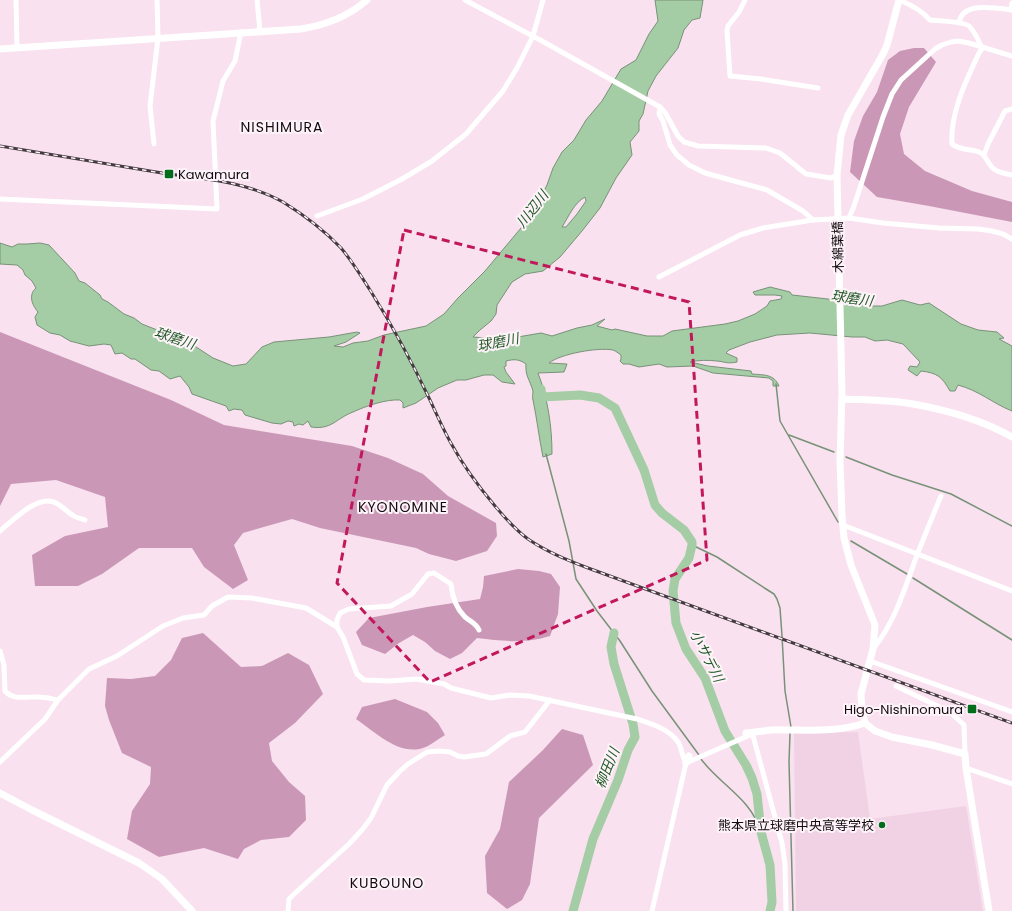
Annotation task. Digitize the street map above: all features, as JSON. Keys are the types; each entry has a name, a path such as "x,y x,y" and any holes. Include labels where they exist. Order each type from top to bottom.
{"street":[{"path":"16,0 17,47"},
{"path":"154,144 150,106 158,38 157,0"},
{"path":"257,0 260,31"},
{"path":"0,48 301,29 334,21 350,13 367,0"},
{"path":"317,216 363,199 402,179 446,150 466,134 503,90 518,68 534,36 543,0"},
{"path":"745,0 740,12 728,26 727,31 730,76 761,79 818,88"},
{"path":"899,0 914,6 924,13 930,20 968,25 982,46"},
{"name":"木綿葉橋","path":"864,723 861,694 873,649 875,625 851,565 844,538 840,460 842,396 837,175 841,135 848,115 887,45 899,0"},
{"path":"468,1 534,36 658,106 666,114 678,136 684,142 698,146 766,148 780,153 806,174 831,178 837,175"},
{"path":"959,23 965,11 976,8 1011,10 1012,3"},
{"path":"0,200 218,209 213,121 224,80 235,61 241,32"},
{"path":"849,218 883,117 892,94 898,84 935,49 942,45 958,41 982,46 1012,56"},
{"path":"982,46 961,93 954,122 952,144 955,147 984,155 994,169 1012,175"},
{"path":"658,106 659,114 664,121 670,146 677,155 689,165 704,173 767,190 803,211 813,220"},
{"path":"984,155 1005,111 1012,110"},
{"path":"659,276 740,235 763,228 813,220 849,218 884,223 992,231 1003,234 1012,239"},
{"path":"842,396 912,404 953,413 979,422 1012,437"},
{"path":"873,649 893,618 901,602 941,496"},
{"path":"0,531 17,516 44,500 55,502 73,516 85,520"},
{"path":"843,525 1012,591"},
{"path":"337,627 337,620 340,613 349,609 391,606 412,594 428,574 434,573 451,584 454,600 465,616 475,623 479,630"},
{"path":"0,762 45,719 58,700 89,669 117,656 163,626 183,618 204,615 212,606 228,597 252,598 306,608 337,627 343,637 357,674 364,680 389,681 417,679 444,684 451,688 491,698 510,695 528,696 637,719 654,724 668,732 679,743 686,763"},
{"path":"0,651 4,665 5,691 9,695 17,698 40,697 58,700"},
{"path":"870,661 1012,712"},
{"path":"896,686 950,712 964,725 966,768 989,911"},
{"path":"288,911 289,899 362,830 371,818 387,785 408,764 427,752 450,752 458,756 476,756 486,754 510,736 525,732 550,700"},
{"path":"749,732 838,729 864,723 875,731 886,735 965,754"},
{"path":"686,763 750,736 749,732"},
{"path":"749,732 782,843 785,864 786,911"},
{"path":"652,911 686,763 689,756"},
{"path":"966,768 1012,784"},
{"path":"0,793 139,863 162,879 192,911"}],"highlighted area":[{"path":"404,230 689,302 707,560 430,682 337,583"}],"shaded area":[{"path":"914,48 924,48 936,62 909,107 900,134 904,154 925,171 972,191 1012,202 1012,222 877,197 850,172 854,141 863,116 877,92 888,60 900,51"},
{"path":"0,332 171,400 224,425 352,446 388,458 423,474 448,496 496,523 497,536 487,551 456,561 429,554 416,548 320,528 292,519 243,533 234,545 248,580 233,589 204,567 192,548 139,548 102,574 78,586 35,586 32,555 65,536 108,527 105,497 56,480 11,484 0,506"},
{"path":"518,569 551,574 560,587 558,614 550,636 541,639 523,641 477,638 462,653 450,659 435,651 425,642 413,635 399,643 385,654 362,645 356,632 369,618 480,599 484,576"},
{"path":"203,633 241,667 262,666 288,653 309,665 323,694 295,723 269,743 272,761 289,782 305,796 306,820 289,837 261,840 244,849 238,859 204,848 159,857 127,839 132,811 150,784 151,767 122,753 105,706 107,678 131,679 155,676 171,660 182,638"},
{"path":"395,699 427,712 438,723 445,735 423,748 414,750 405,749 396,746 379,736 356,719 362,707"},
{"path":"562,729 583,735 593,765 539,818 530,884 522,900 507,909 487,893 485,856 500,829 509,782 543,750"},
{"name":"熊本県立球磨中央高等学校","path":"858,732 870,819 966,806 983,911 796,911 794,733"}],"water":[{"name":"球磨川","path":"655,0 703,0 700,18 692,20 684,30 678,48 656,76 648,91 643,114 639,121 639,131 630,142 632,155 616,178 600,208 560,257 543,271 525,274 512,282 497,305 496,314 491,321 473,337 486,338 504,335 512,338 541,333 552,336 592,325 605,319 597,326 647,336 663,336 672,331 738,321 755,314 767,306 770,301 781,299 782,296 755,295 753,292 770,287 790,292 792,295 846,301 870,306 882,306 902,300 920,305 929,303 961,324 978,330 997,332 1004,338 999,339 1012,346 1012,411 958,385 955,391 950,391 939,376 932,373 921,371 917,376 908,370 910,366 917,367 920,362 903,344 887,340 875,341 865,337 810,333 777,335 750,342 729,350 726,353 737,358 737,362 729,363 707,360 690,362 708,366 751,371 752,374 771,377 779,386 773,386 773,381 769,378 713,373 693,366 667,367 659,364 639,367 623,364 620,361 621,355 616,351 606,349 570,354 554,360 549,363 567,364 564,372 538,373 547,403 551,434 552,454 543,457 533,391 527,375 526,364 516,360 506,361 506,366 504,367 515,384 502,382 493,375 484,375 466,380 457,380 438,388 416,403 403,408 403,403 400,400 370,405 324,427 311,427 308,421 303,425 299,424 294,426 293,422 288,421 281,424 272,423 245,415 242,410 234,409 229,411 226,406 192,394 189,387 180,376 170,379 159,371 151,370 135,359 131,359 122,353 115,354 111,345 104,344 89,346 70,341 60,335 50,333 37,325 35,317 38,312 32,300 32,294 36,288 32,281 17,265 0,264 0,243 12,247 18,244 40,243 49,245 75,273 79,281 85,283 100,295 102,299 124,314 134,318 142,324 190,343 213,358 233,366 246,364 262,347 274,342 329,337 357,332 360,333 346,342 334,346 343,347 353,343 368,341 384,335 426,326 444,314 485,271 521,228 537,205 547,185 553,168 562,152 574,140 586,120 602,101 621,69 636,60 649,34 658,21","holes":["585,197 586,201 566,227 562,227 578,203"]}],"waterway":[{"path":"776,384 780,421 838,522"},
{"name":"小サデ川","path":"541,389 542,397 580,395 599,398 615,408 644,470 655,505 662,513 684,530 692,542 689,558 675,579 673,591 676,623 686,649 705,678 725,731 746,765 752,778 757,794 761,832 770,865 772,902 770,911"},
{"path":"789,435 834,452"},
{"path":"546,454 569,541 576,579 597,611 620,641 652,691 699,755"},
{"path":"846,457 892,475 951,494 1012,526"},
{"path":"851,541 907,574"},
{"path":"692,545 717,557 774,594 777,599 780,608 785,691 791,727"},
{"path":"913,578 1012,640"},
{"name":"柳田川","path":"573,911 593,839 618,780 628,750 635,737 633,724 614,664 611,647 614,633"},
{"path":"790,733 789,762 793,911"},
{"path":"701,759 743,801 756,820 761,832"}],"railway":[{"path":"0,146 162,173 209,179 254,189 283,202 321,229 349,258 394,330 446,434 462,461 499,510 515,528 528,539 550,552 588,568 1012,723"}],"place":[{"name":"Kawamura","path":"169,174"},
{"name":"Higo-Nishinomura","path":"972,709"},
{"name":"熊本県立球磨中央高等学校","path":"882,825"}],"district":[{"name":"NISHIMURA","path":"282,127"},
{"name":"KYONOMINE","path":"403,507"},
{"name":"KUBOUNO","path":"387,883"}],"water label":[{"name":"川辺川","path":"532,209"}]}
